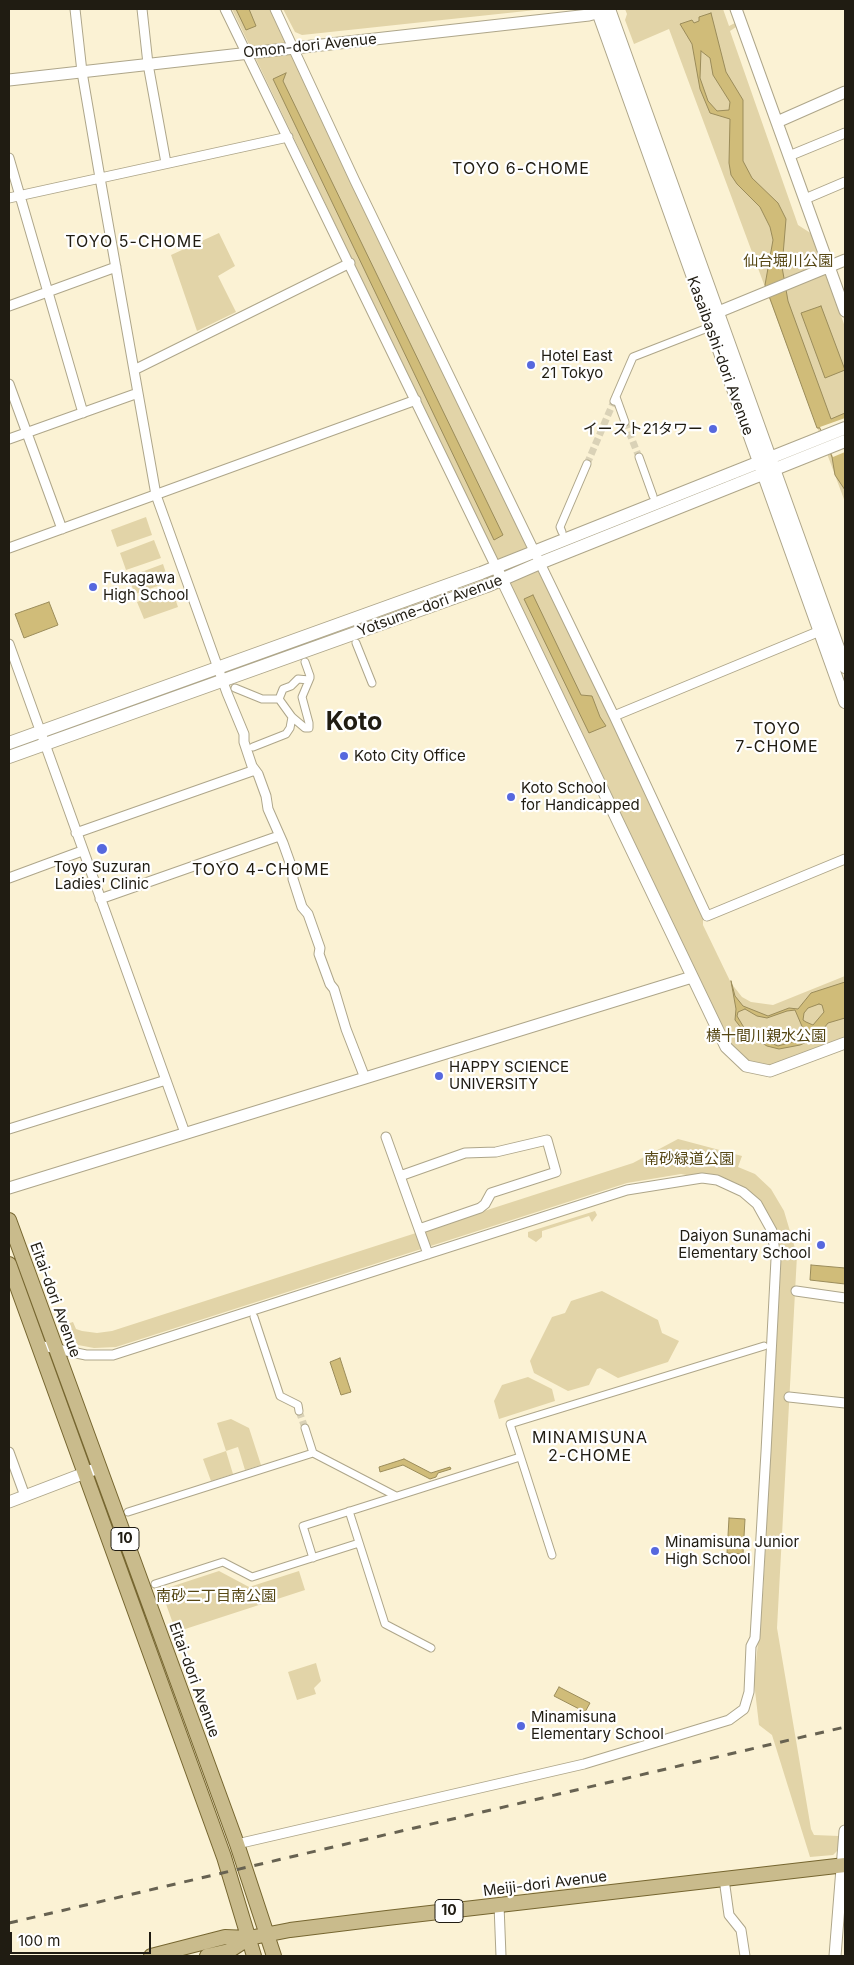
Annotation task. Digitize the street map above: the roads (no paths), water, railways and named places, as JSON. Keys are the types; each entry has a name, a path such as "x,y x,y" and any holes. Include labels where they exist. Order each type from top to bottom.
{"main road":[{"name":"Kasaibashi-dori Avenue","path":"605,10 758,462 845,702"},
{"name":"Kasaibashi-dori Avenue","path":"710,320 771,457 845,667"},
{"name":"Yotsume-dori Avenue","path":"9,757 43,738 218,667 498,566 535,558 776,470 822,444 845,428"},
{"name":"Yotsume-dori Avenue","path":"9,743 43,738 223,681 504,579 535,558 758,462 822,444 845,441"},
{"name":"Eitai-dori Avenue","path":"9,1220 98,1468 238,1844 274,1956"},
{"name":"Eitai-dori Avenue","path":"9,1264 224,1857 254,1956"},
{"name":"Meiji-dori Avenue","path":"151,1956 225,1937 249,1938 290,1930 844,1865"},
{"name":"Meiji-dori Avenue","path":"207,1956 229,1951 249,1938"}],"street":[{"path":"75,9 82,72 156,495 365,1078"},
{"path":"142,9 148,64 166,163"},
{"path":"226,9 498,566 726,1047 746,1066 770,1071 845,1043"},
{"path":"275,9 289,48 535,558 614,716 707,916 845,859"},
{"path":"736,9 845,311"},
{"name":"Omon-dori Avenue","path":"9,80 605,10"},
{"path":"777,122 845,92"},
{"path":"789,156 845,133"},
{"path":"9,198 288,137"},
{"path":"9,158 83,413"},
{"path":"805,199 845,182"},
{"path":"625,422 615,399 633,358 766,293 845,260"},
{"path":"134,370 350,263"},
{"path":"9,306 116,267"},
{"path":"9,384 62,529"},
{"path":"9,439 138,393"},
{"path":"9,548 416,400"},
{"path":"639,457 653,496"},
{"path":"562,532 560,527 587,464"},
{"path":"614,716 820,631"},
{"path":"356,643 372,683"},
{"path":"9,644 184,1133"},
{"path":"279,699 292,717 305,728 309,728 309,718 302,697 310,676 305,662"},
{"path":"279,699 283,689 291,686 298,679 309,680"},
{"path":"235,688 262,699 279,699"},
{"path":"253,747 286,734 290,728 292,717"},
{"path":"76,833 256,770"},
{"path":"100,899 279,836"},
{"path":"9,878 82,851"},
{"path":"9,1188 692,977"},
{"path":"9,1129 166,1080"},
{"path":"386,1137 428,1254"},
{"path":"400,1176 465,1153 496,1152 547,1140 556,1172 491,1193 485,1204 480,1208 418,1229"},
{"path":"38,1345 86,1355 112,1355 627,1190 687,1180 702,1178 716,1180 743,1192 757,1204 772,1231 776,1259 755,1638 751,1646 749,1692 744,1709 729,1720 584,1764 238,1844"},
{"path":"796,1291 845,1298"},
{"path":"254,1317 280,1396 298,1405 299,1410"},
{"path":"552,1555 510,1424 764,1346"},
{"path":"789,1397 845,1403"},
{"path":"305,1428 313,1453 396,1496"},
{"path":"9,1452 25,1496"},
{"path":"128,1512 313,1453"},
{"path":"313,1558 303,1526 520,1457"},
{"path":"9,1502 98,1468"},
{"path":"348,1511 384,1624 431,1648"},
{"path":"155,1584 223,1562 252,1577 359,1543"},
{"path":"835,1956 844,1865 845,1830"},
{"path":"724,1879 729,1916 741,1930 745,1956"},
{"path":"499,1905 501,1956"}],"tunnel":[{"path":"587,464 614,401"},
{"path":"625,422 639,457"},
{"path":"299,1411 305,1428"}],"railway":[{"path":"9,1923 845,1727"}],"place":[{"name":"Hotel East 21 Tokyo","path":"531,365"},
{"name":"イースト21タワー","path":"713,429"},
{"name":"Fukagawa High School","path":"93,587"},
{"name":"Koto City Office","path":"344,756"},
{"name":"Koto School for Handicapped","path":"511,797"},
{"name":"Toyo Suzuran Ladies' Clinic","path":"102,849"},
{"name":"HAPPY SCIENCE UNIVERSITY","path":"439,1076"},
{"name":"Daiyon Sunamachi Elementary School","path":"821,1245"},
{"name":"Minamisuna Junior High School","path":"655,1551"},
{"name":"Minamisuna Elementary School","path":"521,1726"}],"district":[{"name":"TOYO 6-CHOME","path":"521,169"},
{"name":"TOYO 5-CHOME","path":"134,242"},
{"name":"Koto","path":"354,722"},
{"name":"TOYO 7-CHOME","path":"777,738"},
{"name":"TOYO 4-CHOME","path":"261,870"},
{"name":"MINAMISUNA 2-CHOME","path":"590,1447"}],"park label":[{"name":"仙台堀川公園","path":"788,261"},
{"name":"横十間川親水公園","path":"766,1036"},
{"name":"南砂緑道公園","path":"689,1159"},
{"name":"南砂二丁目南公園","path":"216,1596"}]}
